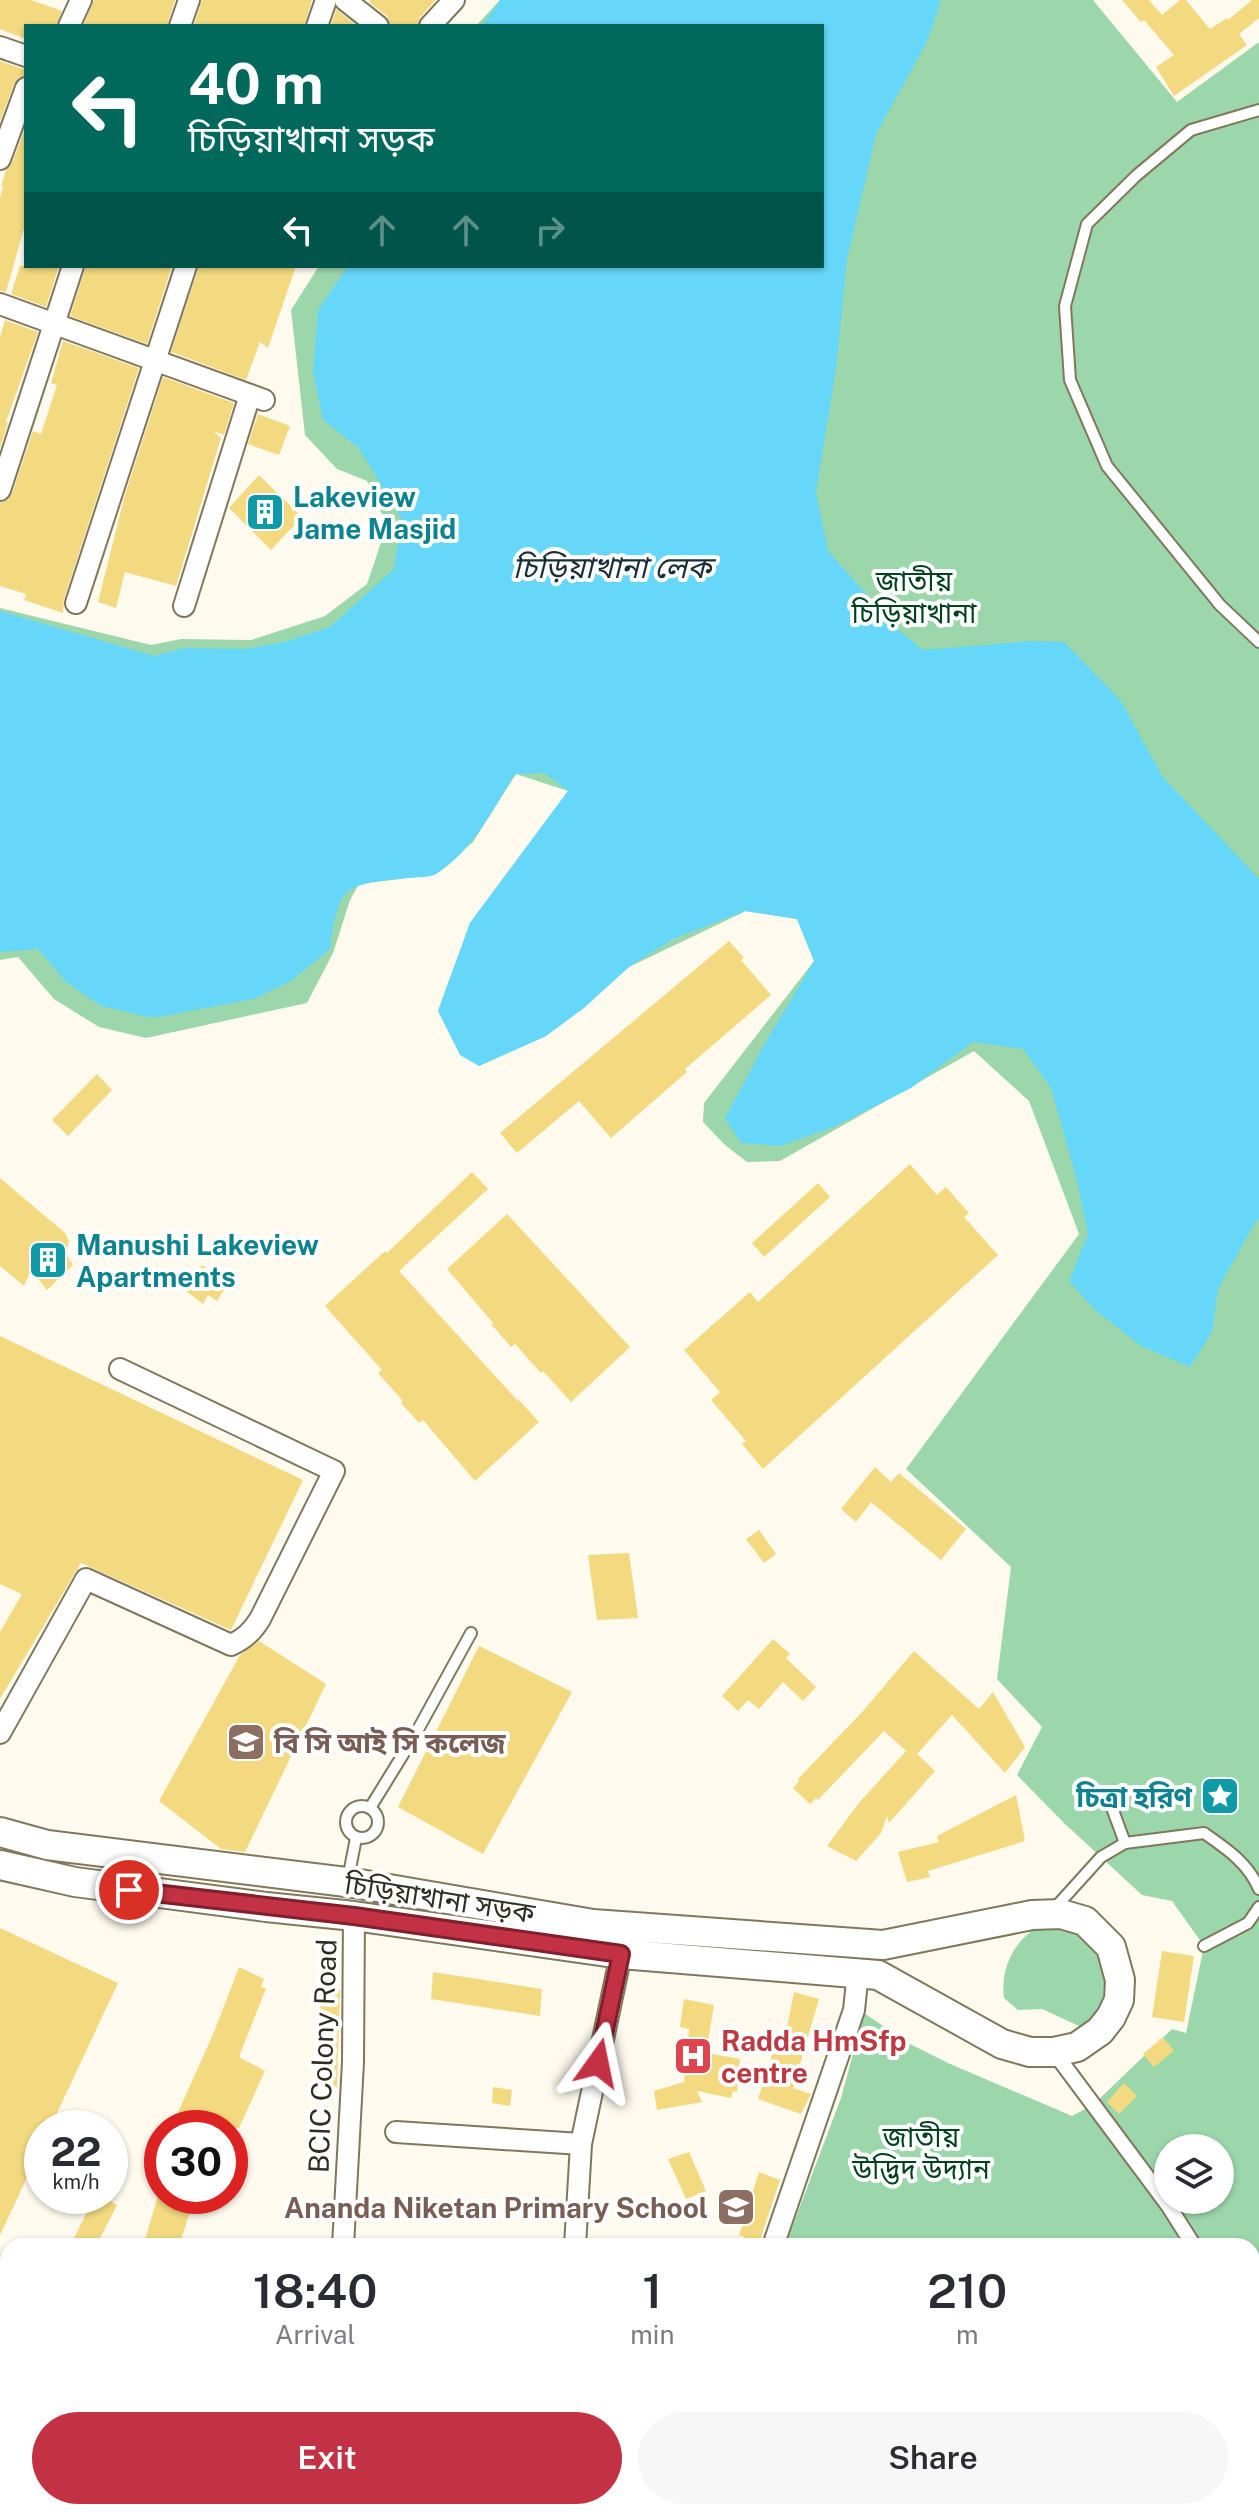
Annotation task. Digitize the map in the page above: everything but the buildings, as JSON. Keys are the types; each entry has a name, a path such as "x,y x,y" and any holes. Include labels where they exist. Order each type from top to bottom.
{"main road":[{"name":"চিড়িয়াখানা সড়ক","path":"0,1832 47,1845 351,1882 593,1924 883,1945 1032,1915 1061,1914 1085,1921 1111,1947 1120,1980 1119,2000 1100,2031 1077,2047 1054,2052 1030,2052 1002,2044 868,1973 621,1954 354,1916 75,1882 0,1865"},
{"path":"351,1882 354,1916"},
{"path":"868,1973 883,1945"}],"street":[{"path":"70,24 81,0"},
{"path":"181,24 189,0"},
{"path":"318,24 326,0"},
{"path":"345,0 375,24"},
{"path":"432,24 454,0"},
{"path":"0,47 24,55"},
{"path":"0,159 24,93"},
{"path":"0,490 72,268"},
{"path":"76,603 185,268"},
{"path":"0,304 257,397 184,606"},
{"path":"0,1733 86,1579 231,1645 242,1640 253,1631 260,1619 334,1471 120,1369"},
{"name":"BCIC Colony Road","path":"343,2238 353,2062 354,1916"},
{"path":"575,2238 581,2144 621,1954"},
{"path":"776,2238 868,1973"},
{"path":"1054,2052 1159,2192 1189,2238"},
{"path":"396,2132 581,2144"}],"lane":[{"path":"1259,110 1191,130 1137,175 1087,224 1065,306 1070,380 1107,466 1220,605 1259,642"},
{"path":"370,1808 415,1735 471,1633"},
{"path":"1111,1805 1125,1843"},
{"path":"351,1882 356,1838 346,1826 346,1816 359,1806 370,1808 377,1816 377,1827 367,1838 356,1838"},
{"path":"1050,1915 1101,1857 1125,1843 1204,1833 1254,1867 1259,1889"},
{"path":"1204,1946 1248,1923 1259,1907"}],"green space":[{"name":"জাতীয় চিড়িয়াখানা","path":"500,0 1093,0 1177,102 1259,42 1259,2238 788,2238 841,2098 864,2013 910,2044 948,2063 1072,2116 1094,2104 1172,2029 1186,2033 1204,1946 1172,1901 1142,1895 1017,1775 1042,1727 997,1679 1011,1567 906,1469 1079,1234 1029,1101 974,1051 780,1161 747,1162 703,1122 704,1103 814,961 797,919 746,911 629,967 546,1036 479,1066 438,1011 470,923 568,791 516,774 473,842 434,875 359,884 350,900 333,953 307,1003 146,1038 99,1027 54,999 18,957 0,960 0,608 151,645 181,639 251,640 325,616 367,584 387,525 367,481 337,469 305,435 291,310 318,268 824,268 824,24 478,24"},
{"path":"1043,1924 1086,1938 1103,1965 1106,2002 1093,2023 1081,2027 1042,2009 1018,2010 1004,1998 1004,1975 1017,1945"}],"water":[{"name":"চিড়িয়াখানা লেক","path":"500,0 941,0 927,42 876,134 847,260 836,369 816,492 828,551 898,630 923,650 1032,641 1064,642 1121,701 1162,776 1259,879 1259,1219 1218,1289 1212,1332 1190,1367 1141,1346 1095,1310 1069,1281 1088,1234 1051,1088 1023,1049 973,1042 911,1088 834,1127 780,1146 741,1143 725,1118 814,961 797,919 745,911 673,939 629,967 584,1008 546,1036 479,1066 460,1055 438,1011 470,923 568,791 545,773 515,774 461,854 436,874 369,883 348,892 337,911 330,949 291,981 254,999 153,1018 101,1006 65,981 38,949 0,952 0,611 154,656 185,648 246,649 284,642 330,627 394,569 401,518 359,448 323,420 313,372 318,310 347,268 824,268 824,24 483,24"}],"place":[{"name":"Lakeview Jame Masjid","path":"265,512"},
{"name":"Manushi Lakeview Apartments","path":"48,1260"},
{"name":"বি সি আই সি কলেজ","path":"246,1742"},
{"name":"চিত্রা হরিণ","path":"1220,1796"},
{"name":"Radda HmSfp centre","path":"693,2056"},
{"name":"Ananda Niketan Primary School","path":"736,2207"}],"route":[{"path":"129,1890 354,1916 621,1954 598,2063"}],"park label":[{"name":"জাতীয় উদ্ভিদ উদ্যান","path":"921,2152"}]}
